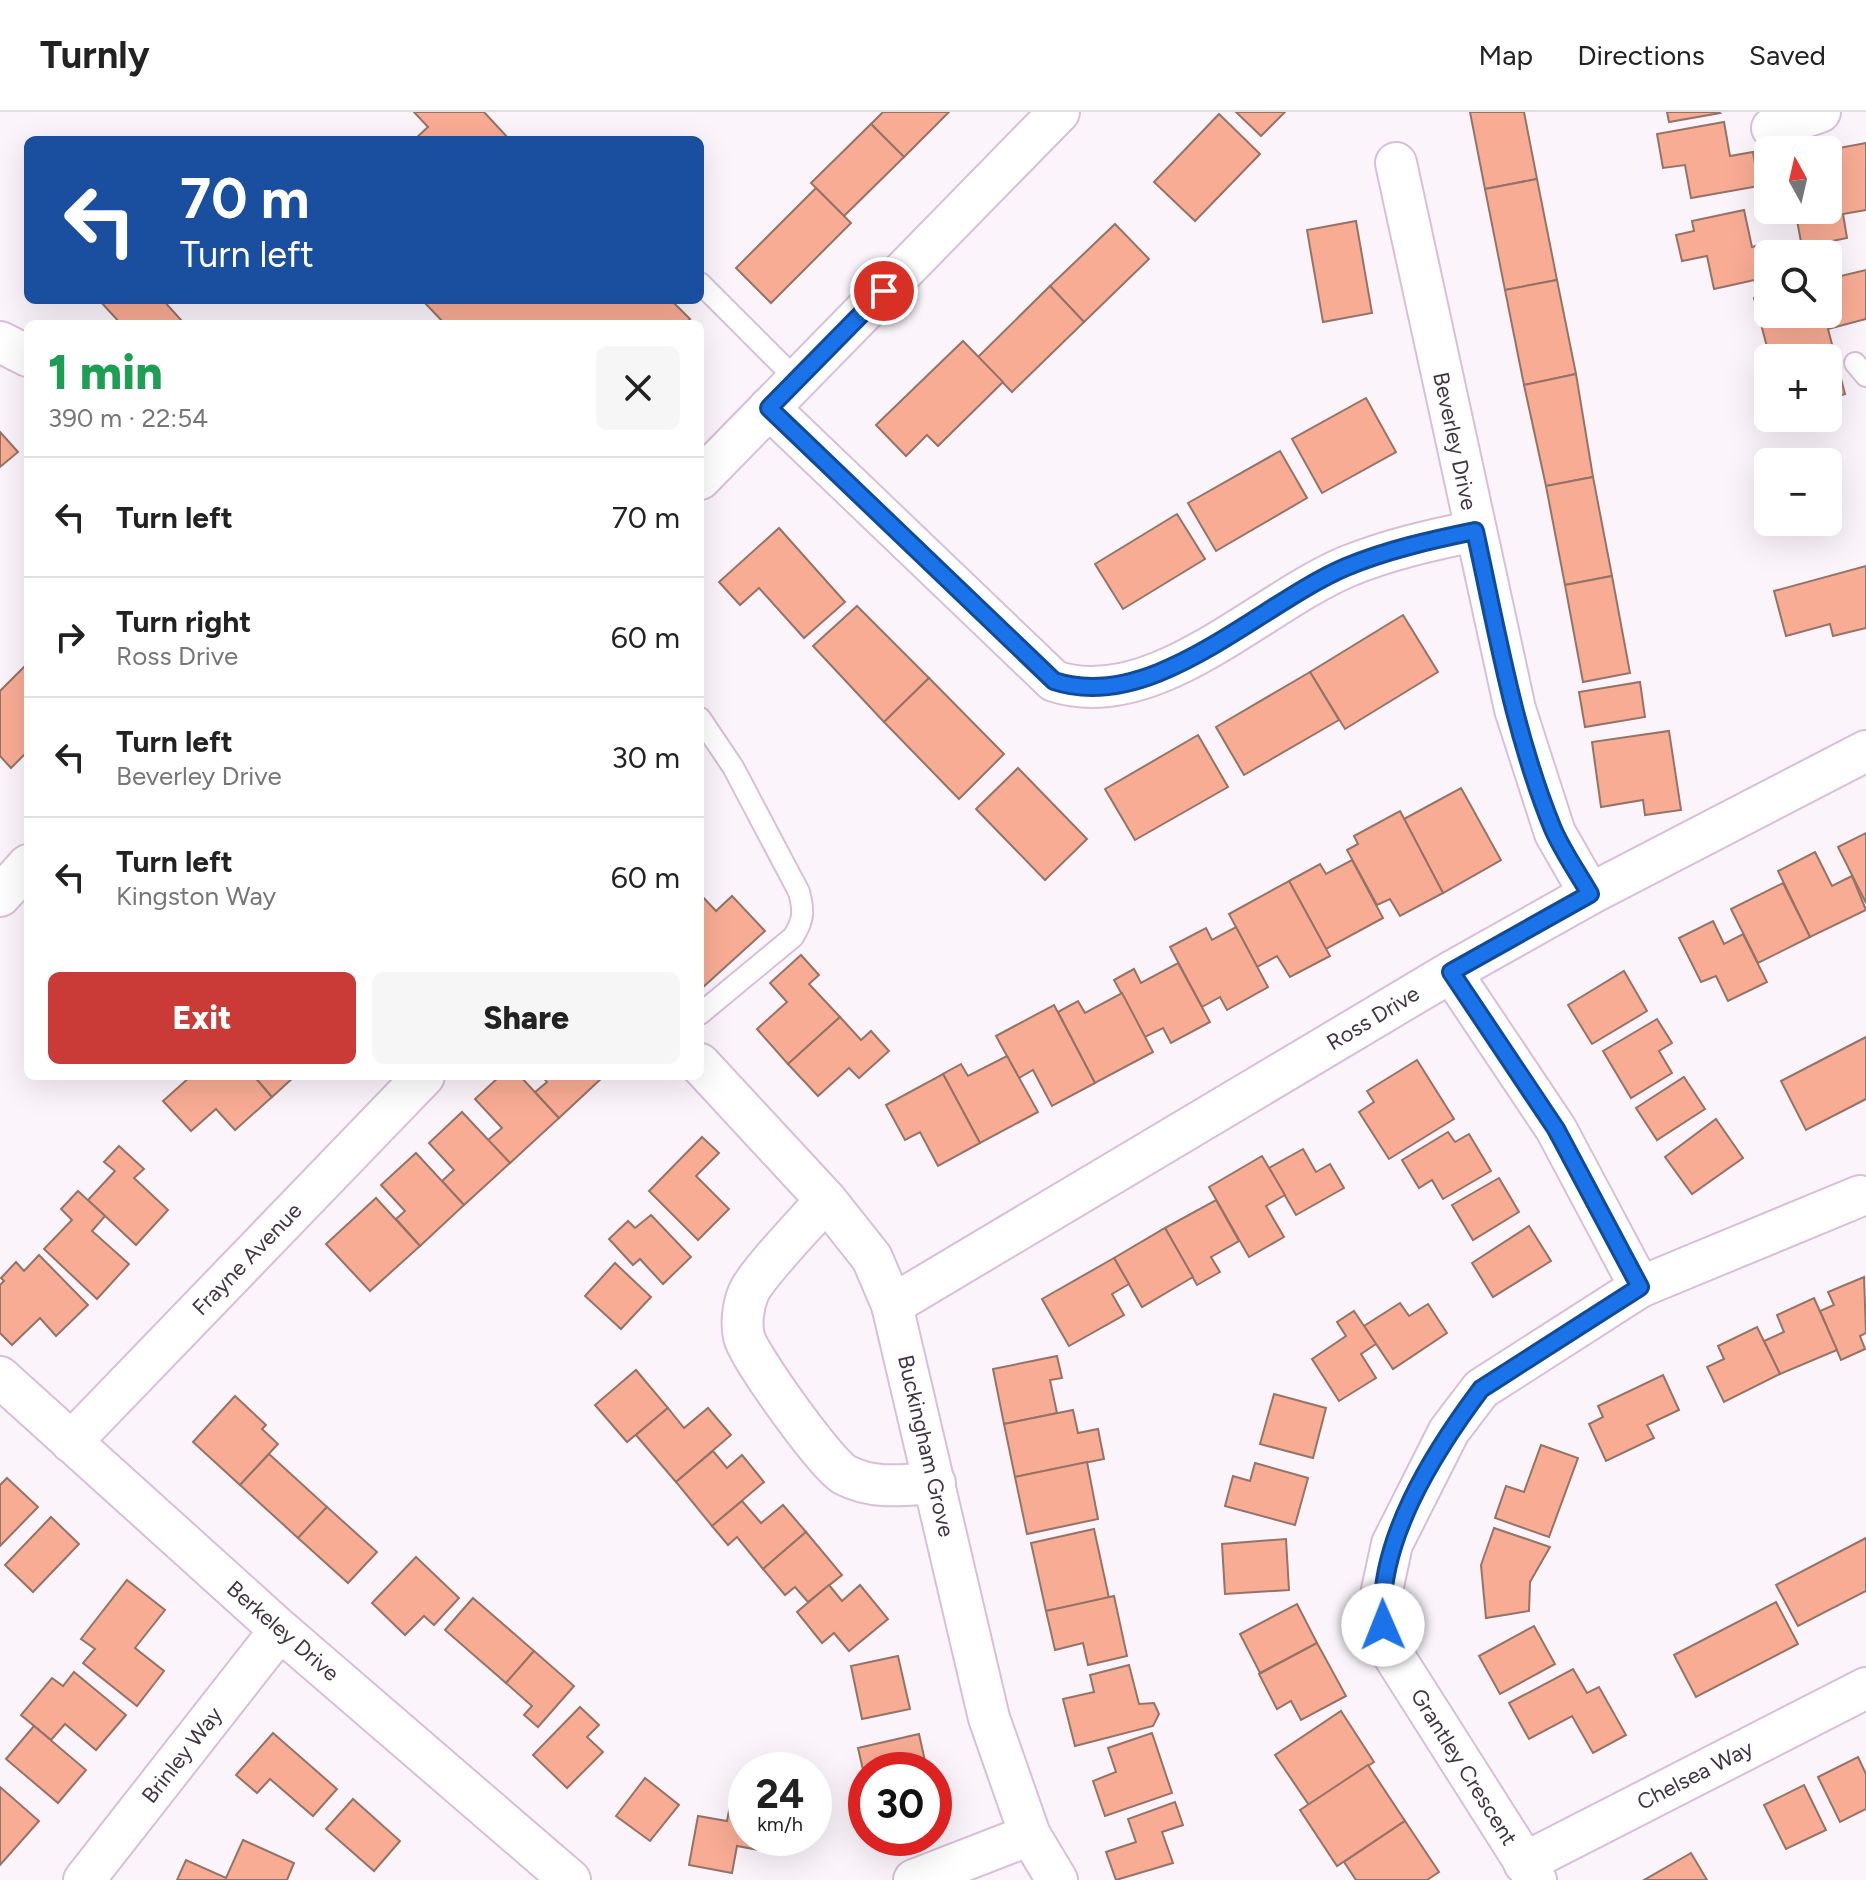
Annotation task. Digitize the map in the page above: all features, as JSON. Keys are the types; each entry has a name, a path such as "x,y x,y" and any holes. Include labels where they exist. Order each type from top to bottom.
{"street":[{"path":"704,475 1059,112"},
{"path":"1769,130 1820,112"},
{"name":"Beverley Drive","path":"1396,163 1515,709 1555,833 1590,894"},
{"path":"0,342 24,354"},
{"path":"769,408 1054,681 1078,689 1117,688 1163,670 1344,568 1420,542 1475,531"},
{"name":"Ross Drive","path":"892,1305 1451,972 1590,894 1866,751"},
{"path":"0,896 24,869"},
{"path":"1451,972 1556,1129 1640,1287"},
{"name":"Buckingham Grove","path":"704,1068 826,1200 872,1258 892,1305 989,1718 1030,1835 1057,1880"},
{"name":"Frayne Avenue","path":"71,1442 420,1080"},
{"name":"Grantley Crescent","path":"1530,1871 1392,1653 1383,1625 1381,1595 1392,1544 1449,1431 1481,1389 1640,1287 1861,1187"},
{"path":"826,1200 748,1292 743,1313 744,1337 764,1375 841,1473 863,1483 885,1486 935,1483"},
{"name":"Berkeley Drive","path":"0,1377 280,1630 570,1880"},
{"name":"Brinley Way","path":"84,1880 280,1630"},
{"name":"Chelsea Way","path":"1530,1871 1866,1688"},
{"path":"914,1880 1030,1835"}],"lane":[{"path":"704,287 797,380"},
{"path":"704,724 740,780 799,892 804,910 803,923 793,937 704,1011"}],"building":[{"path":"414,112 484,112 506,136 418,136 428,127"},
{"path":"883,112 949,112 904,157 871,124"},
{"path":"1236,112 1285,112 1261,136"},
{"path":"1470,112 1524,112 1537,179 1485,189"},
{"path":"1667,112 1719,112 1720,113 1669,122"},
{"path":"1219,114 1260,154 1195,221 1154,182"},
{"path":"1724,122 1730,156 1753,152 1754,187 1691,198 1685,165 1663,168 1657,134"},
{"path":"871,124 904,157 844,216 811,183"},
{"path":"1866,143 1866,210 1843,214 1847,238 1801,240 1798,224 1842,224 1842,147"},
{"path":"1537,179 1557,280 1505,290 1485,189"},
{"path":"816,188 851,223 771,303 736,268"},
{"path":"1744,210 1754,246 1754,280 1714,289 1707,256 1682,261 1676,235 1694,231 1692,221"},
{"path":"1356,221 1372,313 1323,322 1307,230"},
{"path":"1115,224 1149,259 1084,322 1050,286"},
{"path":"1866,270 1866,319 1842,325 1842,276"},
{"path":"1557,280 1576,374 1524,385 1505,290"},
{"path":"1050,286 1084,322 1012,392 978,357"},
{"path":"103,304 167,304 181,320 117,320"},
{"path":"426,304 675,304 690,319 689,320 441,320"},
{"path":"1762,328 1832,328 1828,329 1832,344 1766,344"},
{"path":"963,341 1003,382 938,446 927,435 906,456 876,425"},
{"path":"1576,374 1593,477 1546,486 1524,385"},
{"path":"1366,398 1396,452 1322,493 1292,439"},
{"path":"0,432 18,452 0,467"},
{"path":"1280,451 1307,498 1216,551 1188,503"},
{"path":"1593,477 1612,576 1565,585 1546,486"},
{"path":"1177,514 1205,559 1123,609 1095,564"},
{"path":"779,528 845,602 804,638 759,588 740,605 719,582"},
{"path":"1866,566 1866,628 1833,636 1830,624 1786,636 1774,591"},
{"path":"1612,576 1630,673 1583,682 1565,585"},
{"path":"857,606 929,678 884,722 813,646"},
{"path":"1403,615 1438,672 1345,729 1310,672"},
{"path":"24,667 24,755 11,768 0,756 0,691"},
{"path":"1310,672 1339,720 1244,775 1216,727"},
{"path":"929,678 1004,754 959,799 884,722"},
{"path":"1640,682 1645,717 1585,727 1579,692"},
{"path":"1669,731 1681,810 1645,815 1643,800 1601,807 1592,742"},
{"path":"1198,735 1228,787 1135,840 1105,789"},
{"path":"1018,768 1087,839 1045,880 976,809"},
{"path":"1461,788 1501,860 1443,893 1404,819"},
{"path":"1400,811 1443,893 1400,916 1390,899 1377,905 1347,850 1358,844 1354,836"},
{"path":"1866,833 1866,903 1838,847"},
{"path":"1815,852 1832,886 1852,876 1866,910 1810,937 1778,871"},
{"path":"1352,860 1383,918 1326,949 1289,881 1320,864 1326,874"},
{"path":"1289,881 1330,956 1290,977 1277,956 1257,967 1229,914"},
{"path":"1783,883 1810,937 1758,963 1731,909"},
{"path":"732,896 765,931 704,986 704,898 716,911"},
{"path":"1713,921 1724,944 1743,934 1767,982 1728,1001 1716,976 1701,982 1679,938"},
{"path":"1236,927 1268,987 1227,1010 1220,997 1202,1007 1170,947 1206,928 1212,940"},
{"path":"801,955 819,975 809,984 840,1017 788,1064 757,1029 787,1002 770,983"},
{"path":"1178,963 1210,1022 1171,1043 1163,1028 1145,1037 1114,980 1134,969 1141,983"},
{"path":"1624,971 1647,1011 1592,1044 1568,1005"},
{"path":"1122,993 1153,1052 1095,1083 1058,1012 1078,1001 1085,1013"},
{"path":"1054,1005 1095,1083 1052,1106 1033,1070 1019,1078 996,1036"},
{"path":"840,1017 861,1040 871,1031 889,1051 859,1078 849,1068 818,1096 788,1064"},
{"path":"1657,1019 1672,1043 1659,1051 1672,1073 1631,1098 1603,1051"},
{"path":"1866,1037 1866,1099 1806,1130 1781,1081"},
{"path":"1007,1056 1038,1112 980,1143 943,1074 961,1064 968,1076"},
{"path":"1417,1060 1454,1119 1389,1159 1359,1112 1374,1102 1367,1091"},
{"path":"943,1074 980,1143 938,1166 920,1132 905,1140 886,1105"},
{"path":"1684,1077 1705,1109 1657,1140 1636,1108"},
{"path":"187,1080 257,1080 272,1097 235,1130 216,1109 191,1131 163,1101"},
{"path":"257,1080 291,1080 272,1097"},
{"path":"496,1080 524,1080 559,1118 510,1163 488,1140 502,1128 475,1099"},
{"path":"545,1080 600,1080 559,1118 535,1092 547,1082"},
{"path":"462,1112 510,1163 464,1205 442,1181 454,1170 429,1143"},
{"path":"1716,1119 1743,1158 1692,1194 1665,1157"},
{"path":"1448,1132 1455,1142 1469,1134 1491,1171 1443,1199 1432,1180 1419,1188 1402,1160"},
{"path":"702,1137 719,1153 696,1176 729,1209 698,1240 649,1191"},
{"path":"119,1146 144,1169 134,1178 168,1210 136,1245 88,1200 115,1171 104,1162"},
{"path":"1303,1149 1316,1172 1330,1164 1344,1188 1296,1215 1269,1168"},
{"path":"416,1153 464,1205 420,1246 396,1219 405,1211 381,1185"},
{"path":"1262,1156 1285,1195 1266,1206 1284,1237 1249,1257 1209,1187"},
{"path":"1499,1178 1519,1212 1473,1240 1452,1205"},
{"path":"78,1191 105,1216 92,1231 129,1264 97,1299 44,1249 72,1220 61,1209"},
{"path":"376,1198 420,1246 370,1291 326,1244"},
{"path":"1216,1200 1239,1241 1211,1257 1220,1272 1197,1285 1165,1228"},
{"path":"651,1215 691,1257 663,1284 640,1259 633,1265 609,1239 628,1221 635,1228"},
{"path":"1529,1226 1551,1261 1493,1297 1472,1263"},
{"path":"1165,1228 1193,1277 1142,1307 1114,1258"},
{"path":"39,1255 88,1305 56,1336 40,1318 12,1345 0,1333 0,1285 4,1281 1,1278 16,1262 24,1271"},
{"path":"1114,1258 1129,1284 1112,1294 1124,1315 1069,1346 1042,1299"},
{"path":"615,1263 651,1297 621,1329 585,1296"},
{"path":"1864,1277 1866,1333 1860,1336 1865,1349 1841,1360 1820,1311 1834,1305 1828,1292"},
{"path":"1814,1298 1837,1350 1780,1374 1764,1341 1784,1332 1777,1315"},
{"path":"1400,1303 1409,1316 1428,1304 1447,1333 1393,1369 1364,1326"},
{"path":"1354,1311 1376,1344 1361,1354 1376,1378 1339,1401 1312,1359 1346,1336 1337,1322"},
{"path":"1757,1327 1780,1374 1724,1402 1707,1367 1724,1359 1718,1346"},
{"path":"1057,1356 1062,1378 1050,1380 1057,1413 1004,1424 993,1369"},
{"path":"636,1370 668,1408 627,1442 595,1405"},
{"path":"1663,1375 1679,1410 1647,1425 1654,1438 1606,1461 1589,1424 1603,1417 1598,1406"},
{"path":"1274,1394 1326,1408 1313,1458 1260,1444"},
{"path":"235,1396 266,1425 262,1429 278,1444 240,1485 193,1442"},
{"path":"668,1408 684,1428 708,1408 731,1435 676,1482 636,1435"},
{"path":"1073,1410 1078,1433 1098,1429 1104,1459 1015,1477 1004,1424"},
{"path":"1541,1445 1578,1458 1549,1537 1495,1518 1506,1486 1524,1492"},
{"path":"713,1451 727,1468 742,1455 764,1482 712,1526 676,1482"},
{"path":"269,1454 327,1507 298,1538 240,1485"},
{"path":"1087,1462 1098,1519 1027,1534 1015,1477"},
{"path":"1255,1463 1308,1478 1295,1525 1225,1506 1233,1476 1250,1481"},
{"path":"7,1478 38,1507 0,1546 0,1485"},
{"path":"742,1501 761,1523 783,1505 806,1532 763,1569 737,1537 728,1545 712,1526"},
{"path":"327,1507 377,1552 348,1583 298,1538"},
{"path":"51,1517 79,1544 33,1592 5,1565"},
{"path":"1494,1528 1550,1547 1530,1582 1529,1611 1486,1618 1481,1565"},
{"path":"1094,1529 1109,1598 1046,1611 1031,1543"},
{"path":"806,1532 842,1575 808,1602 795,1587 785,1595 763,1569"},
{"path":"1866,1538 1866,1591 1798,1626 1776,1585"},
{"path":"1286,1539 1289,1590 1225,1594 1222,1544"},
{"path":"416,1557 459,1598 434,1625 424,1616 405,1635 372,1603"},
{"path":"127,1580 165,1610 135,1648 164,1671 137,1706 83,1663 95,1649 81,1639"},
{"path":"829,1585 842,1601 860,1585 888,1619 849,1651 834,1633 822,1643 797,1612"},
{"path":"1114,1596 1127,1656 1088,1665 1083,1643 1055,1650 1046,1611"},
{"path":"473,1598 534,1651 506,1683 445,1630"},
{"path":"1776,1602 1798,1644 1696,1697 1674,1655"},
{"path":"1297,1604 1317,1643 1260,1673 1240,1634"},
{"path":"1534,1626 1555,1664 1500,1694 1479,1656"},
{"path":"1317,1643 1346,1696 1301,1720 1291,1701 1277,1709 1259,1674"},
{"path":"534,1651 574,1686 538,1727 524,1715 532,1706 506,1683"},
{"path":"898,1656 910,1709 862,1719 851,1666"},
{"path":"1129,1665 1139,1704 1154,1703 1159,1714 1153,1726 1075,1746 1063,1699 1094,1692 1090,1675"},
{"path":"1573,1669 1587,1693 1599,1687 1626,1735 1593,1753 1572,1716 1529,1739 1509,1703"},
{"path":"74,1672 126,1715 96,1750 65,1724 51,1740 21,1715 52,1678 63,1686"},
{"path":"580,1707 599,1725 587,1737 603,1752 567,1788 533,1755"},
{"path":"1341,1711 1374,1762 1309,1805 1275,1755"},
{"path":"34,1726 86,1770 58,1803 6,1759"},
{"path":"273,1733 337,1789 313,1816 270,1779 257,1793 236,1775"},
{"path":"1152,1733 1172,1793 1105,1816 1093,1781 1116,1772 1108,1748"},
{"path":"919,1734 923,1752 859,1752 858,1748"},
{"path":"1858,1757 1866,1774 1866,1809 1840,1822 1818,1777"},
{"path":"1368,1765 1405,1821 1337,1866 1300,1810"},
{"path":"645,1778 679,1805 650,1841 616,1816"},
{"path":"1804,1785 1826,1830 1786,1849 1764,1805"},
{"path":"0,1787 39,1821 0,1865"},
{"path":"353,1799 400,1841 374,1871 326,1829"},
{"path":"1175,1802 1183,1825 1162,1832 1173,1863 1116,1880 1106,1852 1136,1842 1128,1819"},
{"path":"698,1816 727,1821 728,1816 728,1856 735,1856 732,1873 689,1865"},
{"path":"1405,1821 1439,1872 1427,1880 1356,1880 1344,1862"},
{"path":"243,1840 294,1863 287,1880 177,1880 186,1860 226,1878"},
{"path":"1691,1853 1707,1880 1644,1880"}],"route":[{"path":"884,291 769,408 1054,681 1078,689 1117,688 1163,670 1344,568 1420,542 1475,531 1515,709 1540,793 1555,833 1590,894 1451,972 1556,1129 1640,1287 1481,1389 1449,1431 1392,1544 1381,1595 1383,1625"}]}
